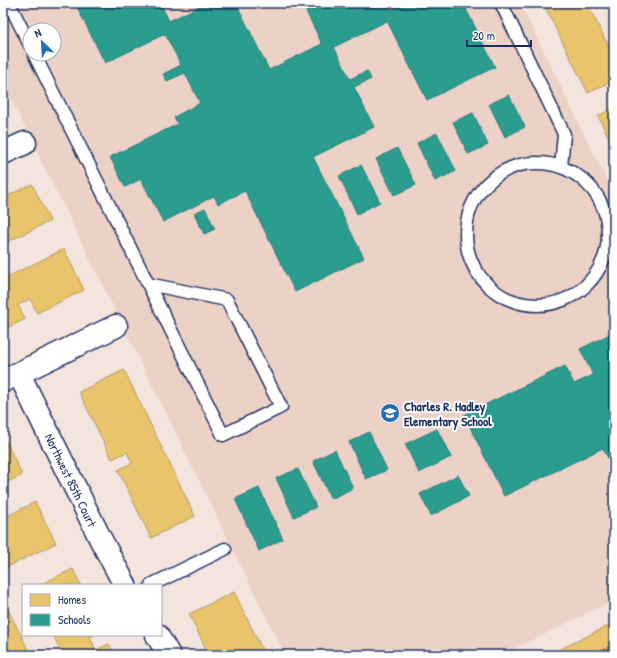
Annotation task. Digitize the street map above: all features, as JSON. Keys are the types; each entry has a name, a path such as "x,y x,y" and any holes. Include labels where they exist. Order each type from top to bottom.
{"street":[{"path":"3,153 24,143"},
{"path":"11,377 116,326"},
{"name":"Northwest 85th Court","path":"11,377 124,584"},
{"path":"158,636 169,655"}],"lane":[{"path":"9,3 22,29"},
{"path":"500,3 564,134 562,167"},
{"path":"38,62 223,436 281,408 227,300 148,284"},
{"path":"544,163 562,167 578,176 591,188 601,203 607,219 611,241 598,272 586,286 572,296 555,303 537,306 519,304 502,297 488,287 476,274 469,258 465,240 471,205 481,190 493,177 509,168 526,164 544,163"},
{"path":"154,584 225,549"}],"shaded area":[{"name":"Charles R. Hadley Elementary School","path":"3,3 520,3 614,195 614,600 502,655 285,655 3,83"}],"building: Homes":[{"path":"543,3 587,3 614,57 614,80 588,93"},
{"path":"614,108 614,148 598,116"},
{"path":"32,184 50,221 3,244 3,198"},
{"path":"64,249 84,290 37,313 30,299 18,305 25,319 3,330 3,279"},
{"path":"124,370 195,516 151,538 118,470 132,463 127,452 112,459 79,392"},
{"path":"3,435 22,475 3,484"},
{"path":"35,502 56,543 3,569 3,518"},
{"path":"73,569 80,584 41,584"},
{"path":"234,592 265,655 209,655 189,614"},
{"path":"4,602 31,655 3,655"},
{"path":"614,623 614,655 548,655"},
{"path":"54,636 92,636 90,637 96,650 109,644 115,655 63,655"}],"building: Schools":[{"path":"75,3 160,3 169,21 206,3 236,3 269,70 322,44 302,3 387,3 391,10 405,3 463,3 495,67 427,100 387,21 334,47 350,79 367,71 371,79 354,87 374,127 313,157 364,258 295,292 245,191 218,204 214,196 163,222 141,179 125,187 110,157 178,124 174,117 200,103 185,73 167,81 163,74 181,65 165,34 105,63"},
{"path":"509,95 525,127 505,137 489,104"},
{"path":"473,113 488,145 468,154 453,122"},
{"path":"437,133 456,171 435,181 417,143"},
{"path":"397,148 416,185 394,195 376,159"},
{"path":"361,165 380,202 357,214 339,176"},
{"path":"205,208 215,229 204,234 194,213"},
{"path":"614,332 614,471 603,448 504,496 464,415 565,366 574,384 593,375 580,349"},
{"path":"437,429 451,457 419,473 405,444"},
{"path":"369,432 387,470 366,479 349,442"},
{"path":"335,450 353,488 331,499 313,461"},
{"path":"298,469 316,507 294,517 276,478"},
{"path":"458,475 469,496 431,516 420,494"},
{"path":"259,488 283,539 259,551 235,499"}],"place":[{"name":"Charles R. Hadley Elementary School","path":"390,413"}]}
